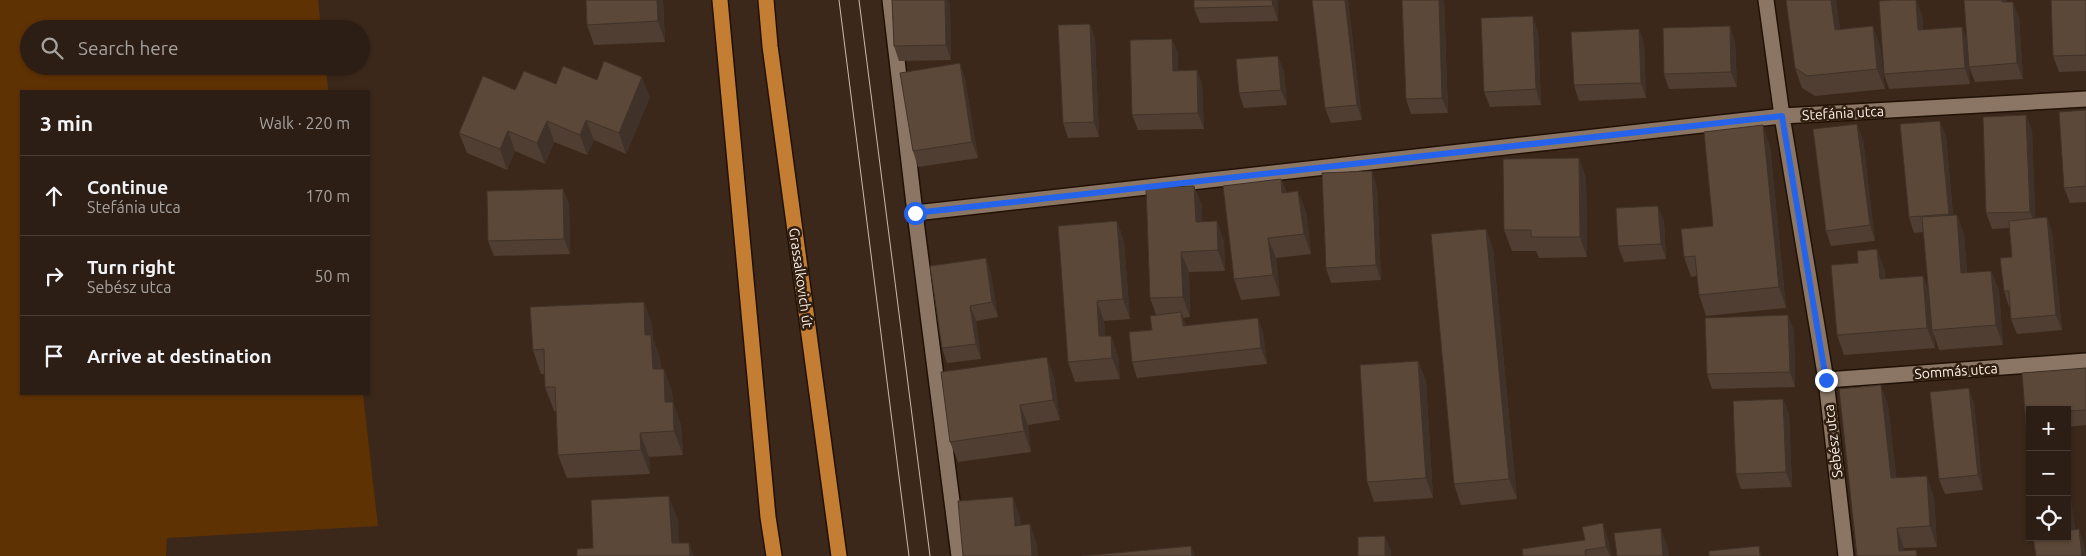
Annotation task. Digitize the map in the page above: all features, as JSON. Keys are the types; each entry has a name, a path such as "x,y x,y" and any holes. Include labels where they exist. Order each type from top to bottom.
{"main road":[{"path":"720,0 774,556"},
{"name":"Grassalkovich út","path":"766,0 771,56 839,556"}],"street":[{"path":"890,0 959,556"},
{"name":"Sebész utca","path":"1766,0 1782,116 1826,380 1846,556"},
{"name":"Stefánia utca","path":"915,213 1782,116 2086,99"},
{"name":"Sommás utca","path":"1826,380 2086,361"}],"shaded area":[{"path":"0,0 318,0 320,20 20,20 20,75 327,75 328,90 20,90 20,395 363,395 378,526 167,538 166,556 0,556"}],"building":[{"path":"586,0 657,0 658,21 587,25"},
{"path":"892,0 945,0 946,45 894,46"},
{"path":"1194,0 1272,0 1273,6 1194,8"},
{"path":"1312,0 1345,0 1357,105 1325,108"},
{"path":"1402,0 1439,0 1442,98 1406,99"},
{"path":"1786,0 1831,0 1835,30 1873,26 1877,69 1807,76 1795,68"},
{"path":"1916,0 1918,30 1962,27 1965,68 1884,74 1879,1"},
{"path":"1964,0 2002,0 2002,2 2013,2 2017,63 1969,67"},
{"path":"2051,0 2086,0 2086,55 2053,56"},
{"path":"1533,16 1536,89 1484,92 1481,18"},
{"path":"1090,24 1094,122 1063,123 1058,25"},
{"path":"1730,26 1731,72 1664,74 1663,28"},
{"path":"1639,29 1641,83 1574,85 1571,32"},
{"path":"1172,39 1173,71 1197,70 1198,113 1132,115 1130,40"},
{"path":"1278,56 1281,90 1239,93 1236,59"},
{"path":"604,61 642,77 619,133 586,120 580,135 547,121 537,143 508,131 500,149 459,133 483,76 515,90 524,71 556,84 563,66 597,80"},
{"path":"960,63 972,142 913,151 900,73"},
{"path":"2086,110 2086,186 2064,188 2059,112"},
{"path":"2026,115 2030,212 1986,213 1983,117"},
{"path":"1940,121 1949,214 1909,217 1900,124"},
{"path":"1857,124 1870,225 1826,231 1813,129"},
{"path":"1763,125 1779,287 1699,295 1695,256 1684,257 1681,229 1713,226 1704,132"},
{"path":"1579,158 1580,237 1531,237 1531,230 1504,230 1503,159"},
{"path":"1372,171 1376,265 1326,268 1322,173"},
{"path":"1281,179 1282,193 1298,191 1304,234 1268,238 1273,275 1234,279 1223,186"},
{"path":"1194,186 1196,222 1217,221 1218,250 1181,252 1183,297 1150,298 1146,188"},
{"path":"563,189 564,239 488,241 487,191"},
{"path":"1658,206 1661,244 1618,246 1616,208"},
{"path":"1957,215 1961,273 1991,271 1996,325 1932,330 1922,217"},
{"path":"2047,217 2056,315 2011,319 2009,291 2004,291 2000,258 2012,257 2009,221"},
{"path":"1117,221 1123,299 1097,301 1099,336 1111,336 1112,358 1068,362 1058,226"},
{"path":"1486,229 1509,479 1454,484 1431,234"},
{"path":"1877,249 1880,279 1923,276 1927,328 1837,335 1831,265 1858,263 1857,251"},
{"path":"986,258 992,302 970,306 976,344 942,348 930,266"},
{"path":"644,302 645,335 651,335 653,369 664,369 665,402 673,402 674,431 640,433 641,450 558,455 555,387 545,387 544,349 533,350 530,307"},
{"path":"1181,312 1183,326 1258,318 1261,348 1132,362 1129,332 1152,330 1150,316"},
{"path":"1788,315 1790,372 1707,374 1705,318"},
{"path":"1047,357 1053,400 1020,405 1024,431 950,442 941,372"},
{"path":"1418,361 1426,478 1367,482 1360,365"},
{"path":"2086,368 2086,410 2071,411 2071,406 2026,406 2026,425 2022,373"},
{"path":"1881,385 1891,478 1927,476 1930,526 1897,528 1899,551 1916,550 1917,556 1857,556 1839,389"},
{"path":"1969,388 1978,475 1939,479 1930,392"},
{"path":"1783,399 1786,472 1736,474 1733,401"},
{"path":"669,496 672,543 689,543 690,556 577,556 577,549 593,548 591,500"},
{"path":"1013,497 1015,526 1030,524 1032,556 963,556 958,501"},
{"path":"1603,523 1606,547 1585,550 1586,556 1523,556 1522,549 1585,540 1582,527"},
{"path":"1661,528 1663,556 1617,556 1614,533"},
{"path":"2079,529 2082,556 2036,556 2034,541 2071,541 2071,530"},
{"path":"1385,536 1385,556 1358,556 1358,537"},
{"path":"1191,546 1192,556 1082,556"},
{"path":"1759,546 1760,556 1709,556 1709,551"}],"tram line":[{"path":"839,0 909,556"},
{"path":"859,0 930,556"}],"route":[{"path":"915,213 1782,116 1826,380"}]}
